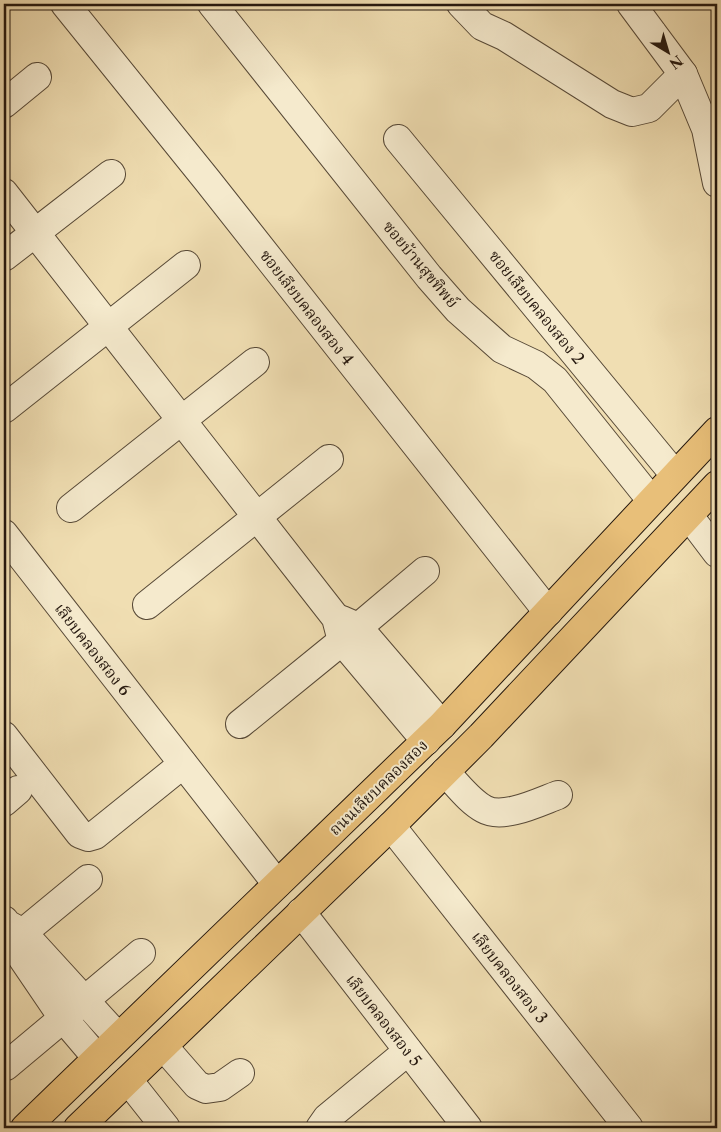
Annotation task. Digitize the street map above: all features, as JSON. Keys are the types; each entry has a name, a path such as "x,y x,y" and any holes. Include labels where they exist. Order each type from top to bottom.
{"main road":[{"name":"ถนนเลียบคลองสอง","path":"25,1128 441,726 717,431"},
{"path":"78,1128 391,826 481,736 717,485"},
{"path":"441,726 481,736"}],"street":[{"name":"ซอยเลียบคลองสอง 4","path":"65,4 207,180 548,612"},
{"name":"ซอยบ้านสุขทิพย์","path":"212,4 429,277 452,303 502,348 536,365 555,380 651,500"},
{"path":"461,4 482,26 504,36 612,104 632,112 649,108 683,74"},
{"path":"631,4 683,74 706,129 717,183"},
{"path":"4,104 37,77"},
{"name":"ซอยเลียบคลองสอง 2","path":"398,139 675,475"},
{"path":"4,257 111,174"},
{"path":"4,193 257,518 346,629 441,726"},
{"path":"4,409 186,265"},
{"path":"71,508 255,362"},
{"path":"147,605 329,459"},
{"path":"688,516 717,553"},
{"name":"เลียบคลองสอง 6","path":"4,534 277,884"},
{"path":"240,724 346,629 425,571"},
{"path":"4,736 80,834 88,837 95,835 183,764"},
{"path":"445,772 473,801 486,810 509,813 558,795"},
{"name":"เลียบคลองสอง 3","path":"391,826 629,1128"},
{"path":"10,934 88,879"},
{"name":"เลียบคลองสอง 5","path":"301,912 468,1128"},
{"path":"10,934 85,1000 118,1037"},
{"path":"10,934 63,1018 97,1058"},
{"path":"6,1066 141,952"},
{"path":"162,1046 197,1086 206,1089 220,1087 240,1073"},
{"path":"320,1128 326,1118 408,1051"},
{"path":"128,1080 166,1128"}]}
